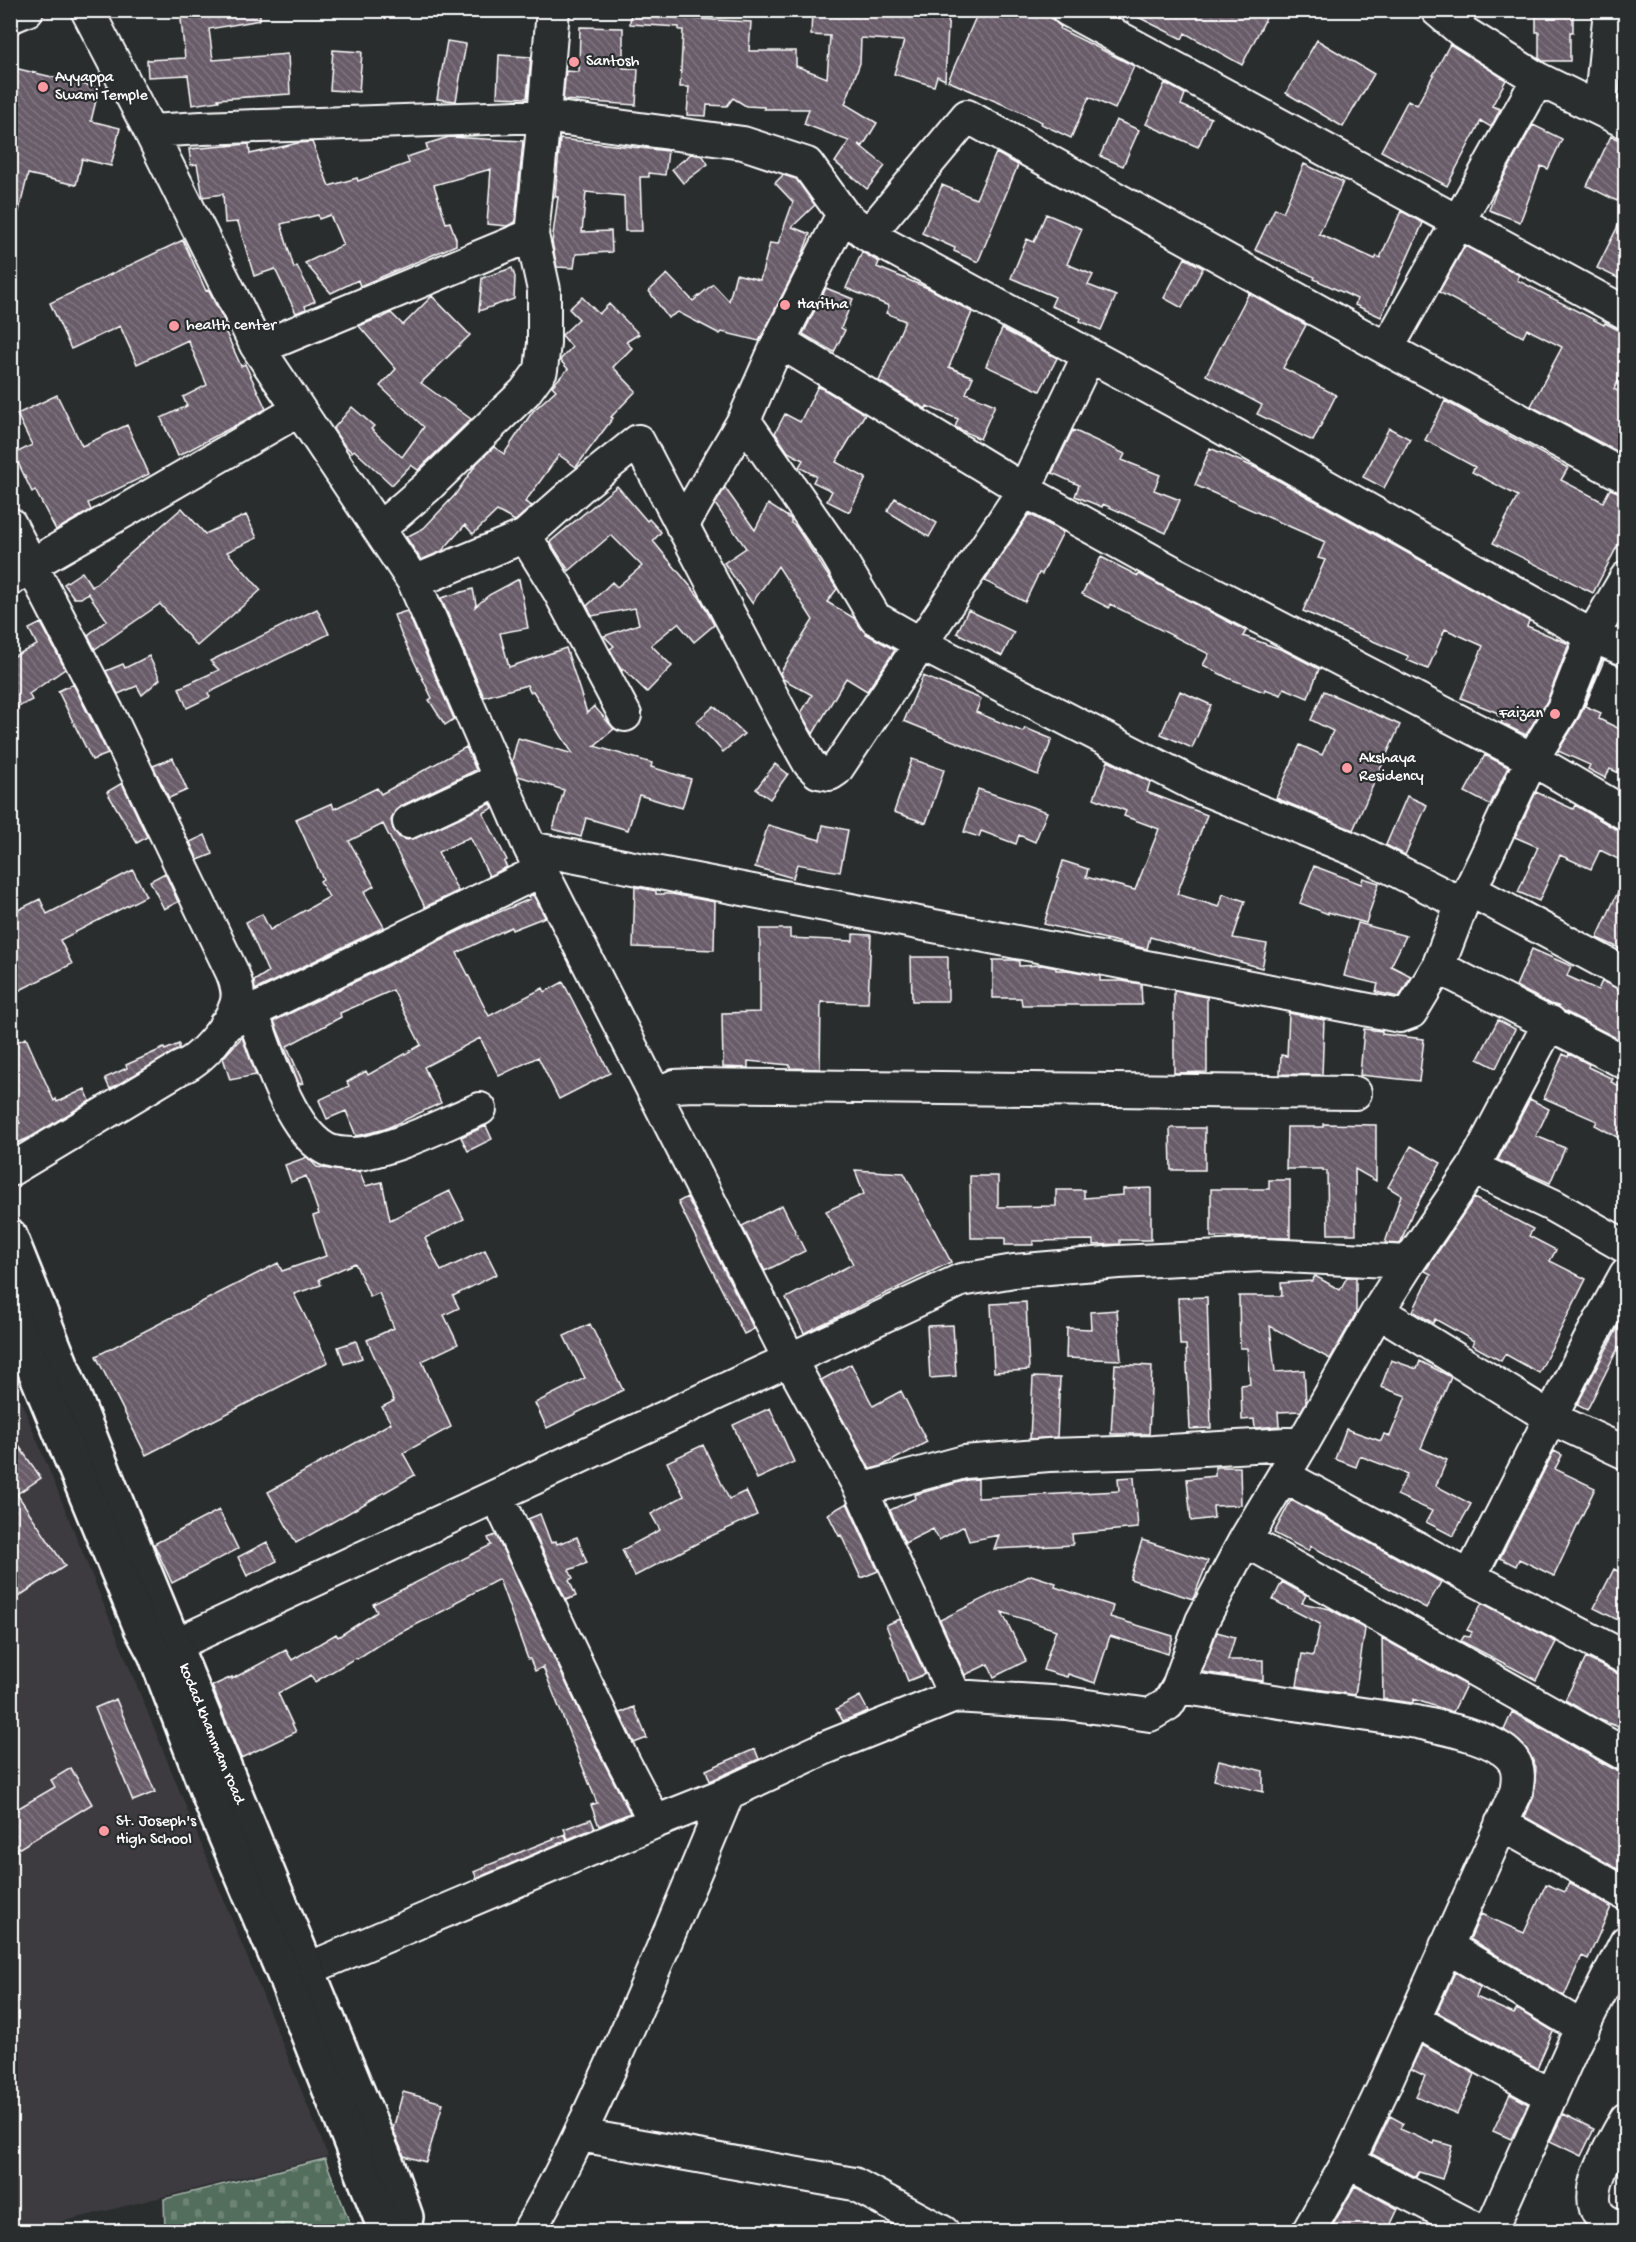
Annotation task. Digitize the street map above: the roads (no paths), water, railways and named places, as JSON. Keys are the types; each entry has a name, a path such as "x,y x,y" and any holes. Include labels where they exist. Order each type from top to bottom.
{"main road":[{"name":"kodad khammam road","path":"10,1236 165,1649 308,1969 392,2176 406,2217 403,2232"},
{"name":"kodad khammam road","path":"10,1310 141,1628 165,1649 214,1809 285,1977 382,2224 390,2232"}],"street":[{"path":"10,17 27,10"},
{"path":"87,10 256,345 414,582 536,859 790,1360 861,1490 955,1696"},
{"path":"380,528 426,488 525,392 541,370 544,343 544,290 532,235 553,10"},
{"path":"1068,10 1626,313"},
{"path":"1437,10 1463,32 1538,79 1613,116 1610,10"},
{"path":"1387,349 1538,79"},
{"path":"150,131 544,116 743,143 807,164 843,214 868,235 1217,424 1592,636 1626,650"},
{"path":"868,235 967,116 1387,349 1626,477"},
{"path":"682,526 744,420 779,341 843,214"},
{"path":"256,345 266,345 532,235"},
{"path":"779,341 1024,490 1189,581 1532,759 1626,814"},
{"path":"414,582 525,536 579,488 638,441 809,763 818,772 830,774 836,770 1024,490 1089,355"},
{"path":"21,573 298,410"},
{"path":"744,420 837,554 875,618 1199,787 1466,897 1626,974"},
{"path":"10,524 21,573 109,715 232,972 237,987 239,1018 278,1082 288,1105 308,1134 324,1148 362,1154 388,1147 480,1109"},
{"path":"525,536 559,591 625,715"},
{"path":"10,1170 180,1068 189,1065 239,1018 536,859 1400,1016 1411,1012 1438,967 1466,897 1532,759 1563,710 1592,636 1626,578"},
{"path":"409,822 500,779"},
{"path":"1438,967 1550,1022 1626,1063"},
{"path":"308,1969 728,1793 825,1748 955,1696 1066,1703 1150,1716 1168,1704 1178,1687 1202,1621 1245,1540 1378,1311 1473,1168 1550,1022"},
{"path":"655,1092 675,1086 717,1085 1355,1093"},
{"path":"1473,1168 1552,1205 1626,1247"},
{"path":"165,1649 961,1280 1014,1271 1118,1262 1263,1255 1409,1262"},
{"path":"1470,1577 1590,1338 1626,1274"},
{"path":"1378,1311 1551,1418 1626,1453"},
{"path":"861,1490 964,1462 1049,1455 1153,1452 1303,1443"},
{"path":"1284,1476 1626,1658"},
{"path":"497,1496 612,1738 655,1822"},
{"path":"1245,1540 1626,1755"},
{"path":"1178,1687 1417,1722 1453,1730 1496,1746 1515,1761 1518,1780 1516,1792 1348,2162 1308,2232"},
{"path":"528,2232 580,2135 646,1990 728,1793"},
{"path":"1501,1824 1626,1894"},
{"path":"1490,2232 1551,2096 1626,1942"},
{"path":"1446,1946 1583,2028"},
{"path":"1414,2020 1551,2096"},
{"path":"1626,2119 1599,2172 1594,2193 1600,2216 1626,2230"},
{"path":"580,2135 854,2184 943,2232"},
{"path":"1348,2162 1482,2232"}],"place":[{"name":"Santosh","path":"574,62"},
{"name":"Ayyappa Swami Temple","path":"43,87"},
{"name":"Haritha","path":"785,305"},
{"name":"health center","path":"174,326"},
{"name":"Faizan","path":"1555,714"},
{"name":"Akshaya Residency","path":"1347,768"},
{"name":"St. Joseph's High School","path":"104,1831"}]}
